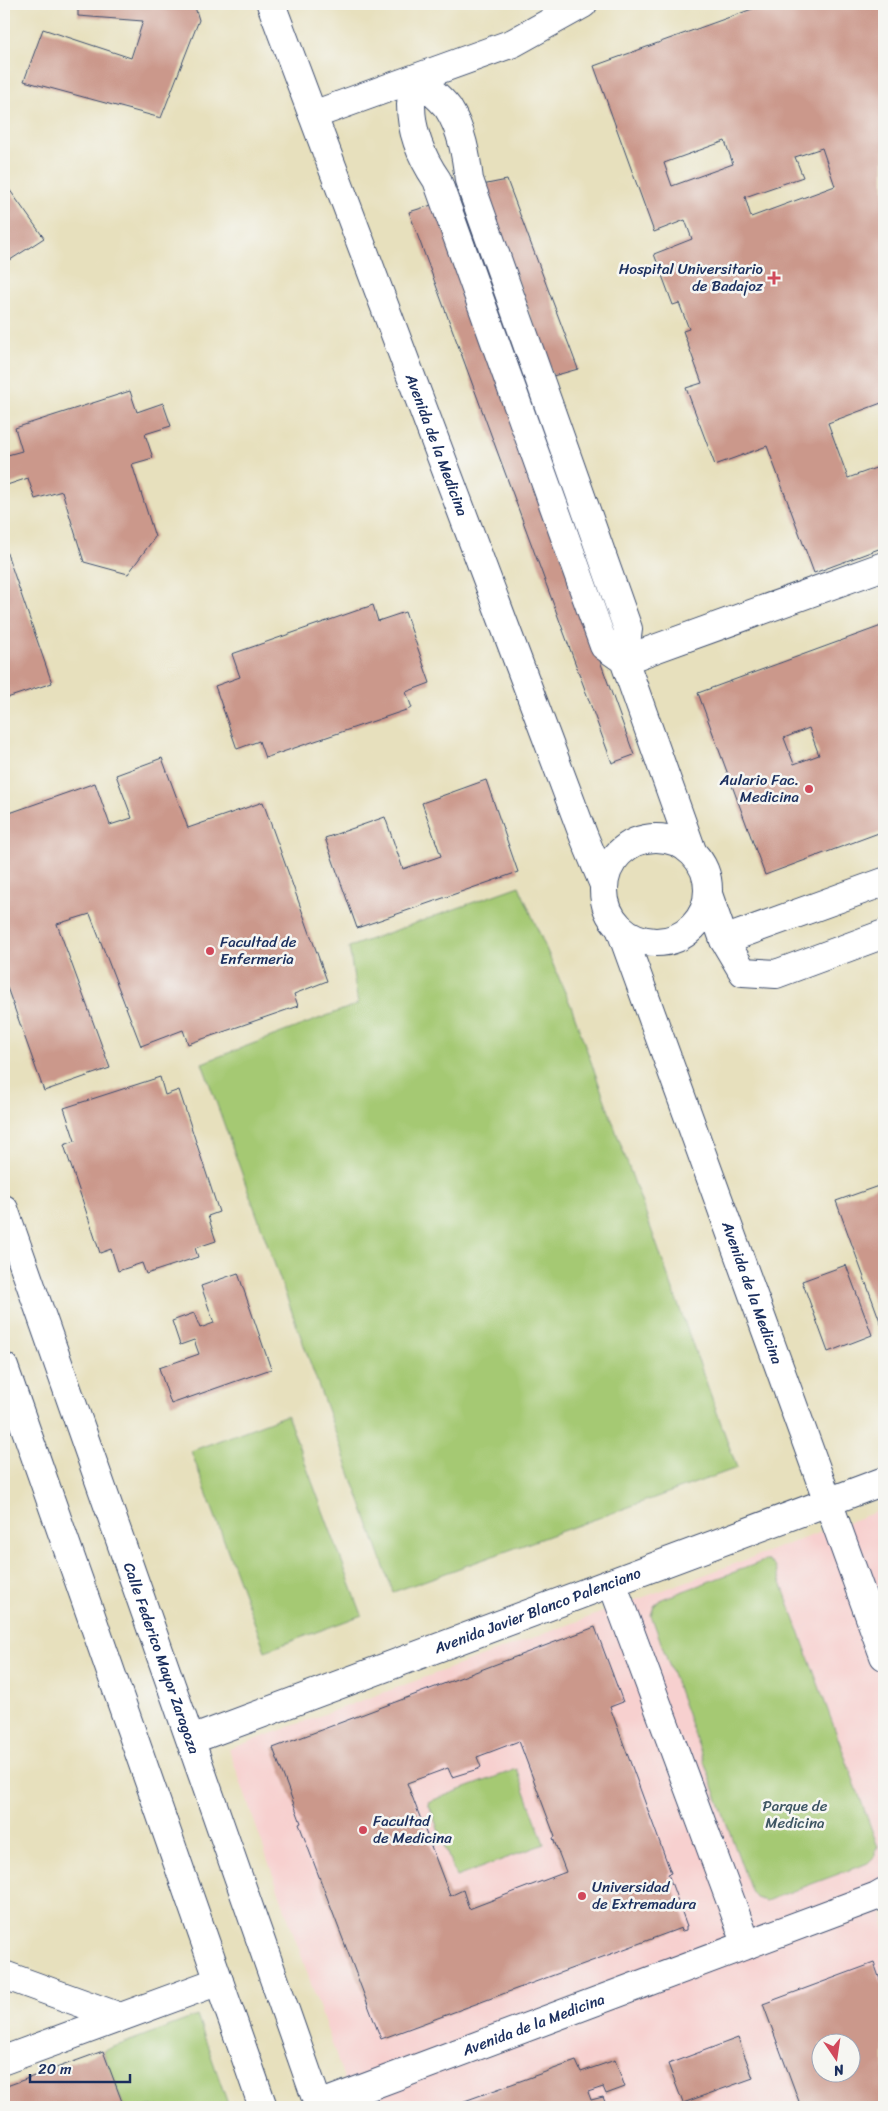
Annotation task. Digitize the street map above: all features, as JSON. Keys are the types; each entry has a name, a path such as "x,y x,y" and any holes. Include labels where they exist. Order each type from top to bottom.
{"street":[{"name":"Avenida de la Medicina","path":"270,4 584,837 604,885"},
{"path":"313,115 514,43 583,4"},
{"path":"417,78 447,107 466,150 469,180 628,629 624,660 692,852"},
{"path":"417,78 411,104 413,125 425,162 437,180 604,646 624,660"},
{"path":"624,660 884,566"},
{"path":"646,838 662,838 678,842 692,852 703,864 708,880 708,897 704,913 694,926 682,936 666,942 650,942 634,938 620,928 611,916 605,901 604,885 608,869 617,855 630,844 646,838"},
{"path":"724,940 884,882"},
{"path":"708,897 724,940 744,972 776,974 884,934"},
{"name":"Avenida de la Medicina","path":"620,928 884,1656"},
{"name":"Calle Federico Mayor Zaragoza","path":"4,1209 319,2106"},
{"path":"4,1367 263,2107"},
{"name":"Avenida Javier Blanco Palenciano","path":"191,1740 884,1482"},
{"path":"612,1583 747,1945"},
{"name":"Avenida de la Medicina","path":"319,2106 884,1892"},
{"path":"4,1974 120,2017"},
{"path":"4,2060 219,1981"}],"shaded area":[{"name":"Universidad de Extremadura","path":"884,1509 884,2107 354,2107 229,1749"}],"green space":[{"path":"519,886 571,1006 737,1468 393,1592 202,1063 358,1004 349,947"},
{"path":"287,1415 362,1615 265,1651 191,1451"},
{"name":"Parque de Medicina","path":"768,1561 775,1566 878,1847 874,1857 868,1863 766,1901 756,1898 751,1891 651,1615 654,1606 662,1599"},
{"path":"517,1769 544,1844 456,1877 428,1802"},
{"path":"197,2016 229,2107 124,2107 103,2051"}],"building":[{"path":"78,4 194,4 199,20 161,118 24,81 43,29 131,58 143,21 78,16"},
{"name":"Hospital Universitario de Badajoz","path":"766,4 884,4 884,402 828,423 848,478 884,465 884,547 814,573 767,446 715,465 686,388 702,383 683,331 689,329 679,303 673,305 654,254 692,239 685,220 654,232 594,66","holes":["725,141 733,164 672,186 664,163","822,148 835,186 751,217 745,197 803,177 795,157"]},
{"path":"507,180 578,369 553,376 482,185"},
{"path":"4,182 44,238 4,264"},
{"path":"435,204 634,755 612,763 409,212"},
{"path":"130,391 137,412 163,403 171,426 145,434 153,458 132,464 155,537 128,574 84,562 62,491 35,499 28,478 4,486 4,456 22,451 15,428"},
{"path":"4,545 52,683 4,699"},
{"path":"373,605 378,621 405,612 430,683 406,692 412,708 265,758 259,741 237,749 215,686 240,677 232,654"},
{"name":"Aulario Fac. Medicina","path":"884,625 884,831 765,875 698,693","holes":["809,728 819,755 794,764 784,738"]},
{"name":"Facultad de Enfermeria","path":"162,758 188,828 263,802 327,981 294,994 298,1006 188,1044 183,1030 141,1046 90,914 57,924 110,1068 44,1091 4,979 4,815 95,783 110,825 132,818 116,775"},
{"path":"486,780 518,872 357,928 325,838 385,817 403,869 441,856 422,803"},
{"path":"160,1077 165,1095 179,1090 219,1212 208,1216 216,1241 195,1248 198,1257 146,1274 142,1263 118,1271 111,1249 100,1253 64,1145 75,1141 64,1108"},
{"path":"884,1184 884,1332 836,1201"},
{"path":"846,1265 872,1335 828,1352 802,1281"},
{"path":"238,1273 271,1369 171,1404 159,1368 199,1354 194,1340 180,1345 172,1321 194,1313 200,1328 214,1323 201,1286"},
{"name":"Facultad de Medicina","path":"595,1627 623,1702 610,1707 671,1873 668,1874 687,1926 686,1930 682,1931 681,1928 381,2039 299,1824 301,1823 273,1748","holes":["519,1741 555,1837 553,1838 566,1872 469,1909 463,1890 450,1896 407,1783 448,1768 452,1777 478,1769 481,1767 477,1757"]},
{"path":"874,1963 884,1991 884,2107 801,2107 763,2004"},
{"path":"738,2038 753,2078 683,2103 668,2064"},
{"path":"103,2051 124,2107 4,2107 4,2087"},
{"path":"615,2060 625,2087 606,2094 603,2087 588,2092 591,2100 603,2097 607,2107 461,2107 459,2103 576,2061 581,2072"}],"place":[{"name":"Hospital Universitario de Badajoz","path":"774,278"},
{"name":"Aulario Fac. Medicina","path":"809,789"},
{"name":"Facultad de Enfermeria","path":"210,951"},
{"name":"Facultad de Medicina","path":"363,1830"},
{"name":"Universidad de Extremadura","path":"582,1896"}]}
